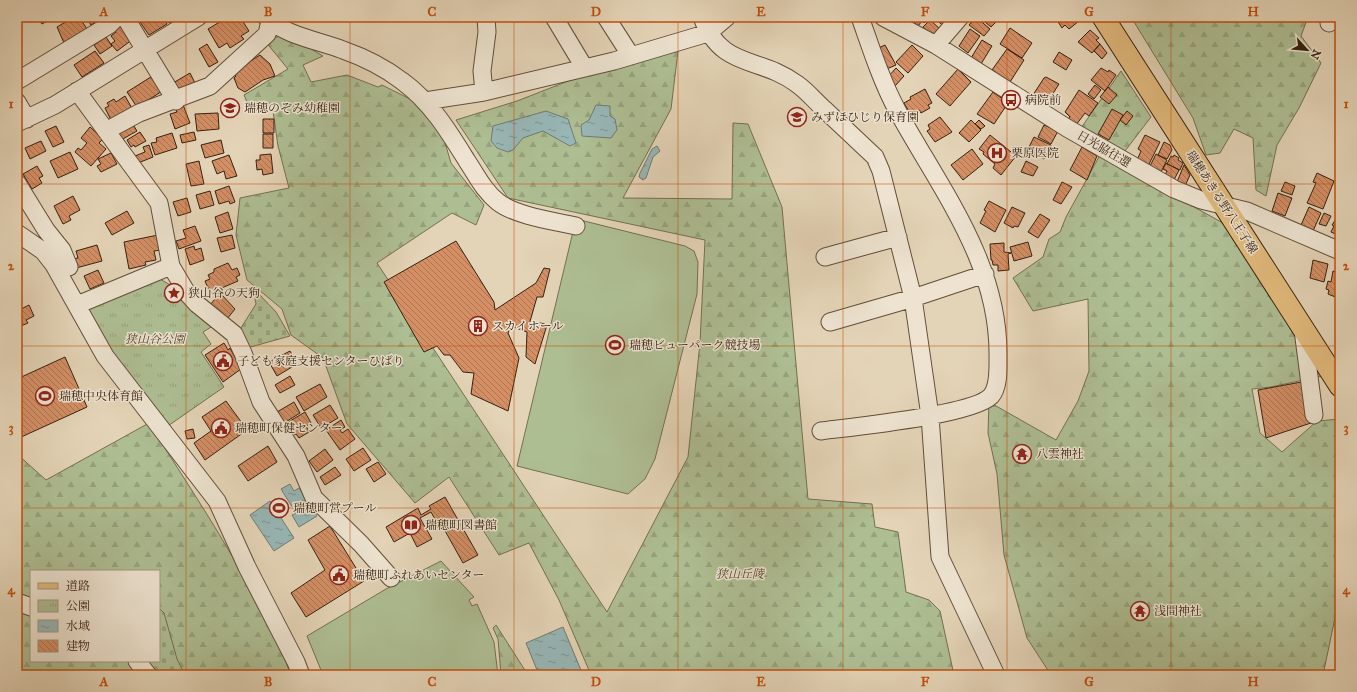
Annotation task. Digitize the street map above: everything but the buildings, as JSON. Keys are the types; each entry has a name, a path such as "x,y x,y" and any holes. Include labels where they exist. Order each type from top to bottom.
{"main road":[{"name":"瑞穂あきる野八王子線","path":"1103,17 1340,386"}],"street":[{"path":"17,81 109,25 117,17"},
{"path":"125,17 176,101"},
{"path":"17,102 22,121 78,91 198,17"},
{"path":"554,17 584,68"},
{"path":"606,17 631,56"},
{"path":"702,17 708,33 723,50 731,56 782,74 798,85 875,157 882,171 913,298 930,416 940,557 996,675"},
{"path":"425,101 484,92 631,56 708,33 727,17"},
{"path":"820,431 930,416 982,402 992,395 998,374 999,349 997,324 985,274 967,231 897,109 878,66 860,17"},
{"name":"日光脇往還","path":"883,17 936,45 1067,128 1122,161 1174,189 1201,200 1247,211 1340,251"},
{"path":"936,45 960,17"},
{"path":"484,92 482,71 489,18"},
{"path":"106,131 139,113 176,101 210,86 267,34 268,19"},
{"path":"268,19 281,28 344,50 377,66 402,81 425,101 439,117 486,191 499,203 512,210 576,226"},
{"path":"78,91 159,203 171,266 187,293 197,304 234,334 243,353 261,402 296,456 314,498 361,544 391,578"},
{"path":"17,183 46,230 62,250 69,267"},
{"path":"17,233 43,251 54,265 105,356 217,501 247,567 296,662 301,675"},
{"path":"825,256 898,237"},
{"path":"77,305 171,266"},
{"path":"830,322 913,298 985,274"},
{"path":"1303,328 1314,415"},
{"path":"17,602 30,607"},
{"path":"138,662 148,675"}],"green space":[{"path":"1131,17 1308,17 1301,36 1321,63 1299,108 1277,145 1266,196 1256,190 1253,138 1234,129 1220,153 1206,155 1193,118"},
{"name":"狭山丘陵","path":"286,34 323,56 303,65 311,82 347,75 378,87 382,85 436,112 451,163 484,205 476,225 452,213 377,263 607,612 688,457 700,343 705,240 508,198 456,120 517,101 581,76 678,51 671,109 623,198 732,199 733,123 748,124 782,207 808,499 872,504 875,527 898,532 906,592 929,600 940,611 954,675 591,675 559,600 529,543 499,555 449,477 415,503 347,424 323,358 291,335 282,309 247,280 236,235 240,198 289,188 278,146 273,111 250,109 244,95 288,69 265,41"},
{"path":"1121,71 1151,117 1122,155 1081,128"},
{"path":"1100,155 1223,223 1327,375 1271,387 1252,389 1260,433 1282,452 1317,421 1340,419 1340,594 1323,675 1051,675 1027,638 1004,555 997,474 988,433 989,402 1056,440 1078,401 1089,371 1088,299 1033,311 1013,278 1043,257 1049,239 1060,232 1066,217"},
{"name":"瑞穂ビューパーク競技場","path":"576,219 685,246 694,251 698,262 697,294 655,459 645,479 628,494 517,466"},
{"name":"狭山谷公園","path":"158,278 174,287 182,301 213,326 203,332 211,344 201,352 224,387 165,428 108,354 84,310"},
{"path":"257,292 276,312 290,336 247,348 239,331 256,304 254,294"},
{"path":"149,423 244,577 277,642 291,675 17,675 17,454 46,480"},
{"path":"441,561 474,597 469,600 472,606 477,604 494,642 498,675 323,675 307,636 386,589"},
{"path":"160,609 164,613 177,659 185,675 155,675 144,662 160,662"},
{"path":"496,625 528,675 501,675 498,639 493,628"}],"water":[{"path":"596,105 610,106 610,116 615,119 617,130 611,138 582,136 581,125 589,120"},
{"path":"546,111 568,119 576,143 570,146 543,131 523,138 513,150 508,152 497,148 491,141 493,126"},
{"path":"657,146 660,151 653,157 646,178 643,180 639,177 640,173 652,149"},
{"path":"290,484 294,491 299,488 317,516 299,527 292,515 296,513 281,489"},
{"path":"270,501 294,538 274,551 250,515"},
{"path":"563,627 583,675 539,675 526,643"}],"place":[{"name":"病院前","path":"1011,100"},
{"name":"瑞穂のぞみ幼稚園","path":"230,108"},
{"name":"みずほひじり保育園","path":"797,117"},
{"name":"栗原医院","path":"997,153"},
{"name":"狭山谷の天狗","path":"174,293"},
{"name":"スカイホール","path":"478,326"},
{"name":"瑞穂ビューパーク競技場","path":"615,345"},
{"name":"子ども家庭支援センターひばり","path":"223,361"},
{"name":"瑞穂中央体育館","path":"45,396"},
{"name":"瑞穂町保健センター","path":"221,428"},
{"name":"八雲神社","path":"1022,454"},
{"name":"瑞穂町営プール","path":"279,508"},
{"name":"瑞穂町図書館","path":"411,525"},
{"name":"瑞穂町ふれあいセンター","path":"339,575"},
{"name":"浅間神社","path":"1140,611"}]}
